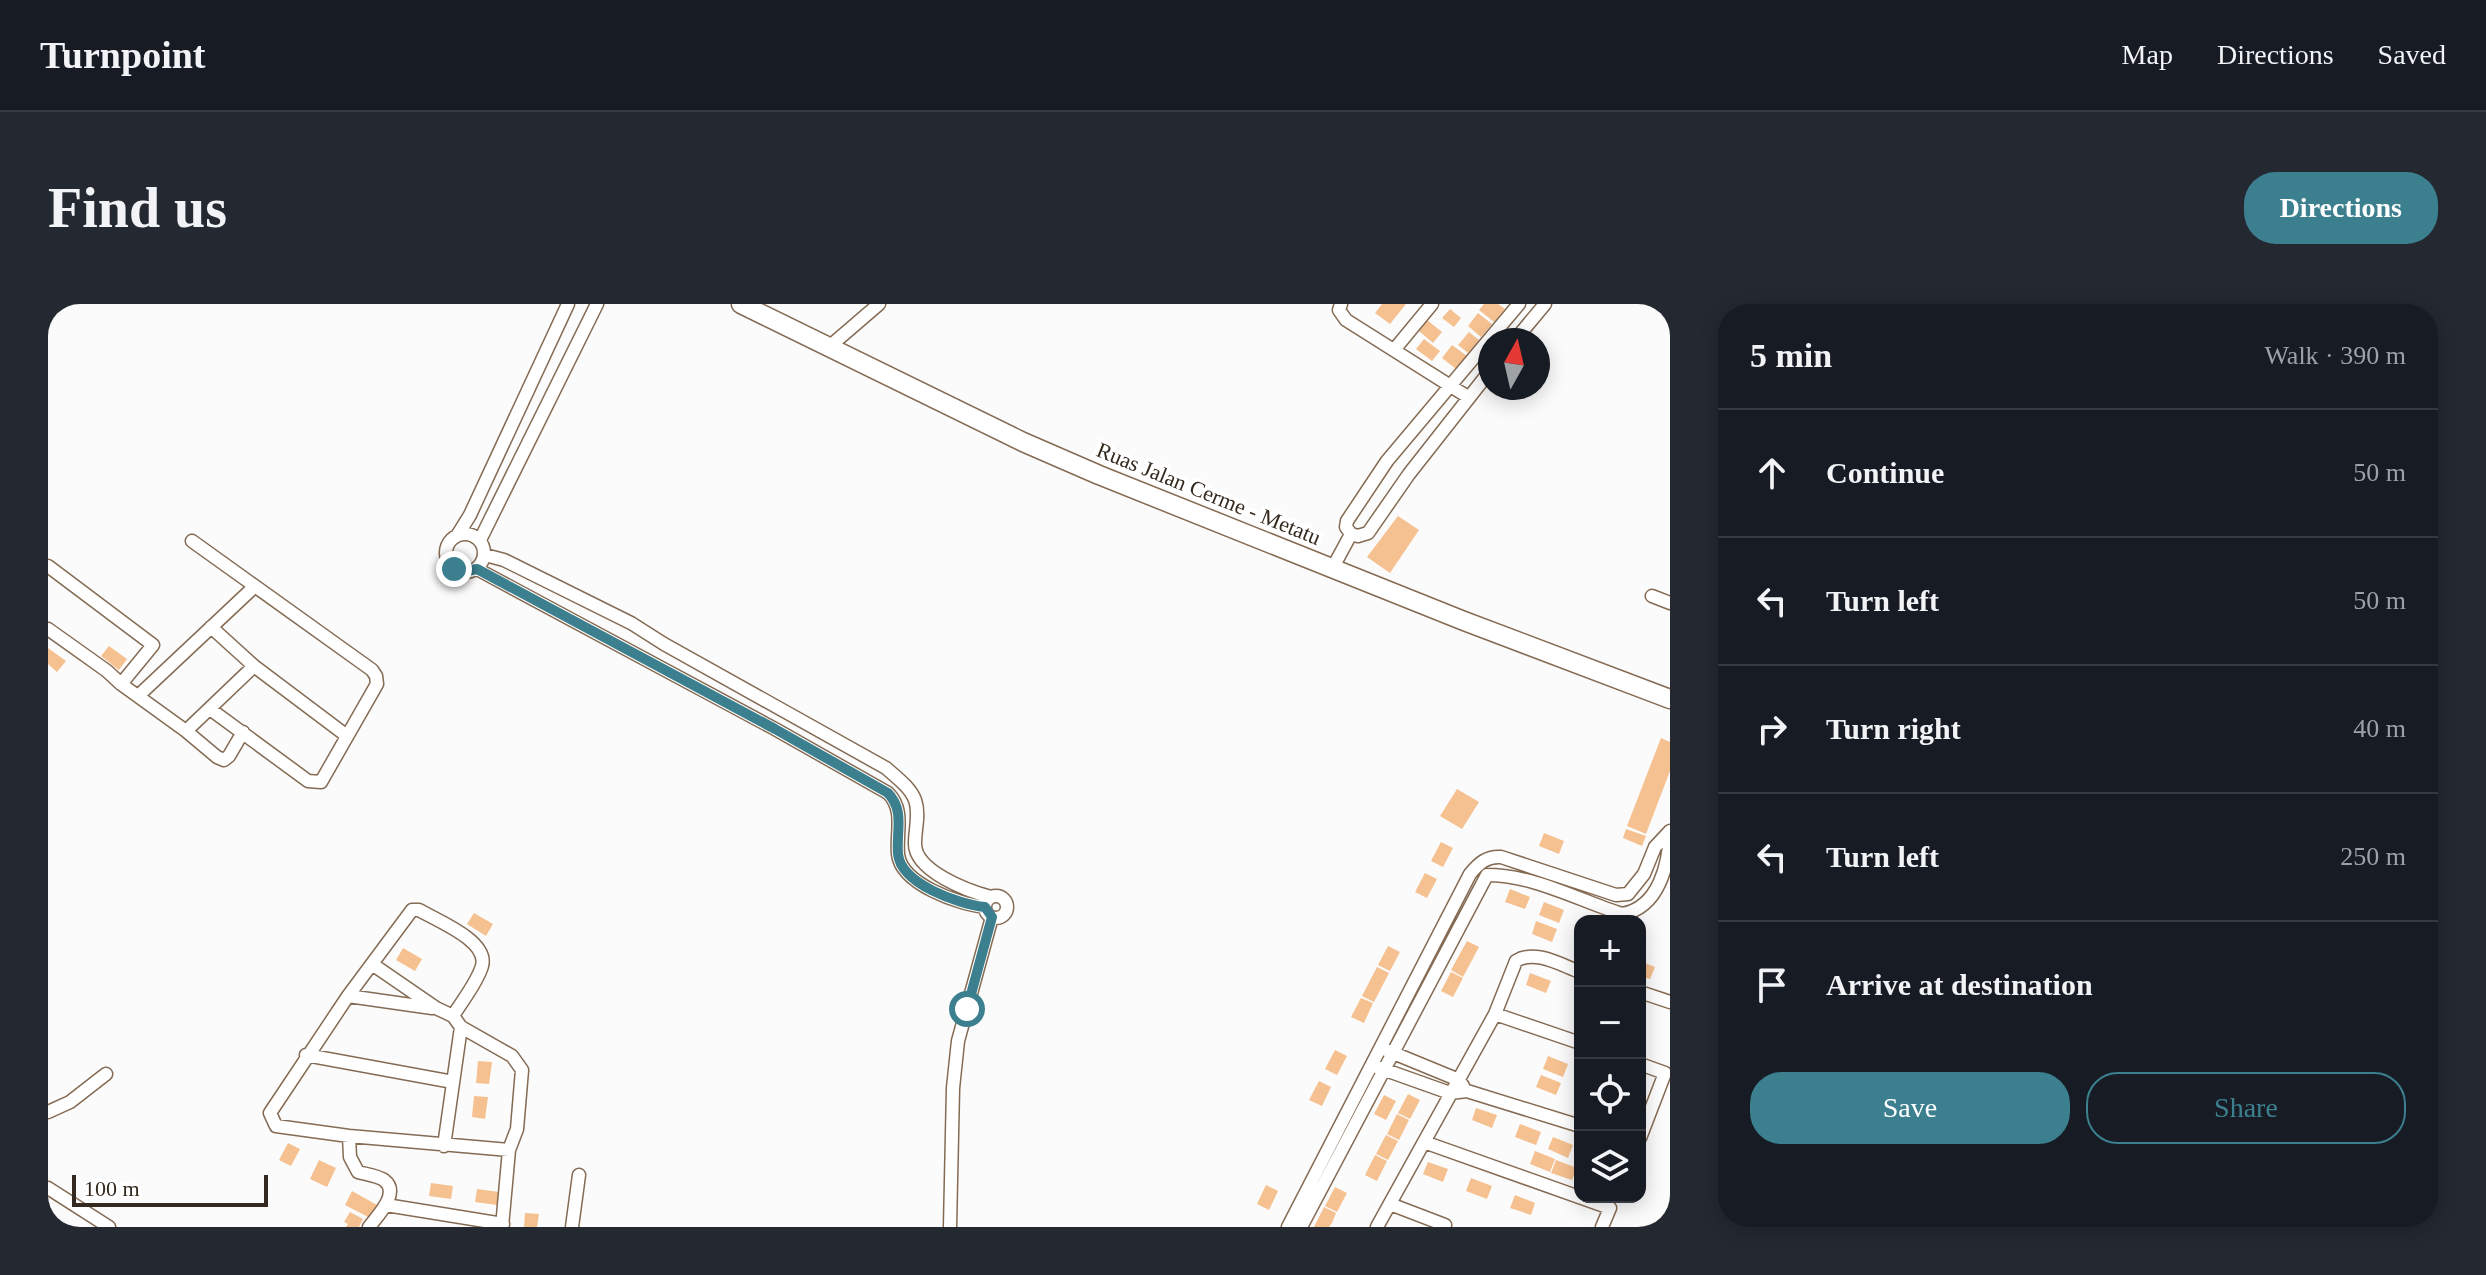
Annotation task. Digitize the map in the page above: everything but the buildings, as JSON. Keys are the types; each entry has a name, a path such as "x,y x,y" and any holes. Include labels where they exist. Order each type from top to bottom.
{"main road":[{"name":"Ruas Jalan Cerme - Metatu","path":"741,304 1023,442 1332,569 1670,699"}],"street":[{"path":"568,304 470,515 447,547 448,563 461,572 477,569 888,793 895,800 899,812 898,853 902,869 910,878 934,890 971,906 989,907"},
{"path":"477,569 485,555 480,540 597,304"},
{"path":"829,347 879,304"},
{"path":"1341,304 1339,310 1346,320 1468,397"},
{"path":"1394,350 1432,304"},
{"path":"1478,385 1368,533 1358,536 1351,534 1346,527 1347,521 1387,461 1519,304"},
{"path":"1525,328 1545,304"},
{"path":"525,397 548,407"},
{"path":"1387,461 1409,474"},
{"path":"457,536 465,534 480,540"},
{"path":"1332,569 1351,534"},
{"path":"192,541 372,670 377,684 321,782 314,783 210,709"},
{"path":"485,555 504,560 631,623 886,768 915,800 918,815 915,853 920,863 989,907"},
{"path":"48,566 153,645 172,664"},
{"path":"138,696 254,587"},
{"path":"1652,596 1670,603"},
{"path":"211,627 254,666 347,736"},
{"path":"48,629 217,757 224,760 229,756 243,732"},
{"path":"653,665 664,644"},
{"path":"121,684 153,645"},
{"path":"186,731 254,666"},
{"path":"1301,1227 1470,874 1491,856 1501,857 1616,895 1628,894 1644,874 1655,847 1670,831"},
{"path":"1487,875 1507,875 1531,881 1622,914 1636,912 1665,883 1670,831"},
{"path":"1386,1050 1487,875 1484,861"},
{"path":"1644,874 1665,883"},
{"path":"950,1227 953,1088 958,1041 989,907"},
{"path":"444,1146 457,1022 481,969 482,953 474,942 419,910 412,910 306,1055 270,1113 274,1123 276,1126 349,1136 444,1146 509,1150"},
{"path":"1377,1227 1495,1014 1516,961 1534,956 1574,970"},
{"path":"372,964 512,1056 522,1070 517,1129 509,1150 502,1226 386,1205"},
{"path":"1646,994 1670,1002"},
{"path":"348,996 436,1008"},
{"path":"1495,1014 1574,1041"},
{"path":"1386,1050 1459,1080 1467,1091"},
{"path":"306,1055 453,1082"},
{"path":"1643,1131 1668,1067 1646,1065"},
{"path":"1378,1067 1450,1093 1467,1091 1574,1124"},
{"path":"1288,1227 1378,1067"},
{"path":"48,1112 70,1102 106,1074"},
{"path":"349,1136 350,1157 358,1172 384,1180 390,1188 386,1205 369,1227"},
{"path":"1424,1142 1574,1190"},
{"path":"572,1227 579,1175"},
{"path":"48,1188 109,1227"},
{"path":"1602,1227 1613,1203"},
{"path":"1390,1204 1445,1225"}],"route":[{"path":"454,569 470,572 477,569 888,793 895,800 899,812 898,853 902,869 910,878 934,890 971,906 985,907 992,917 967,1009"}]}
